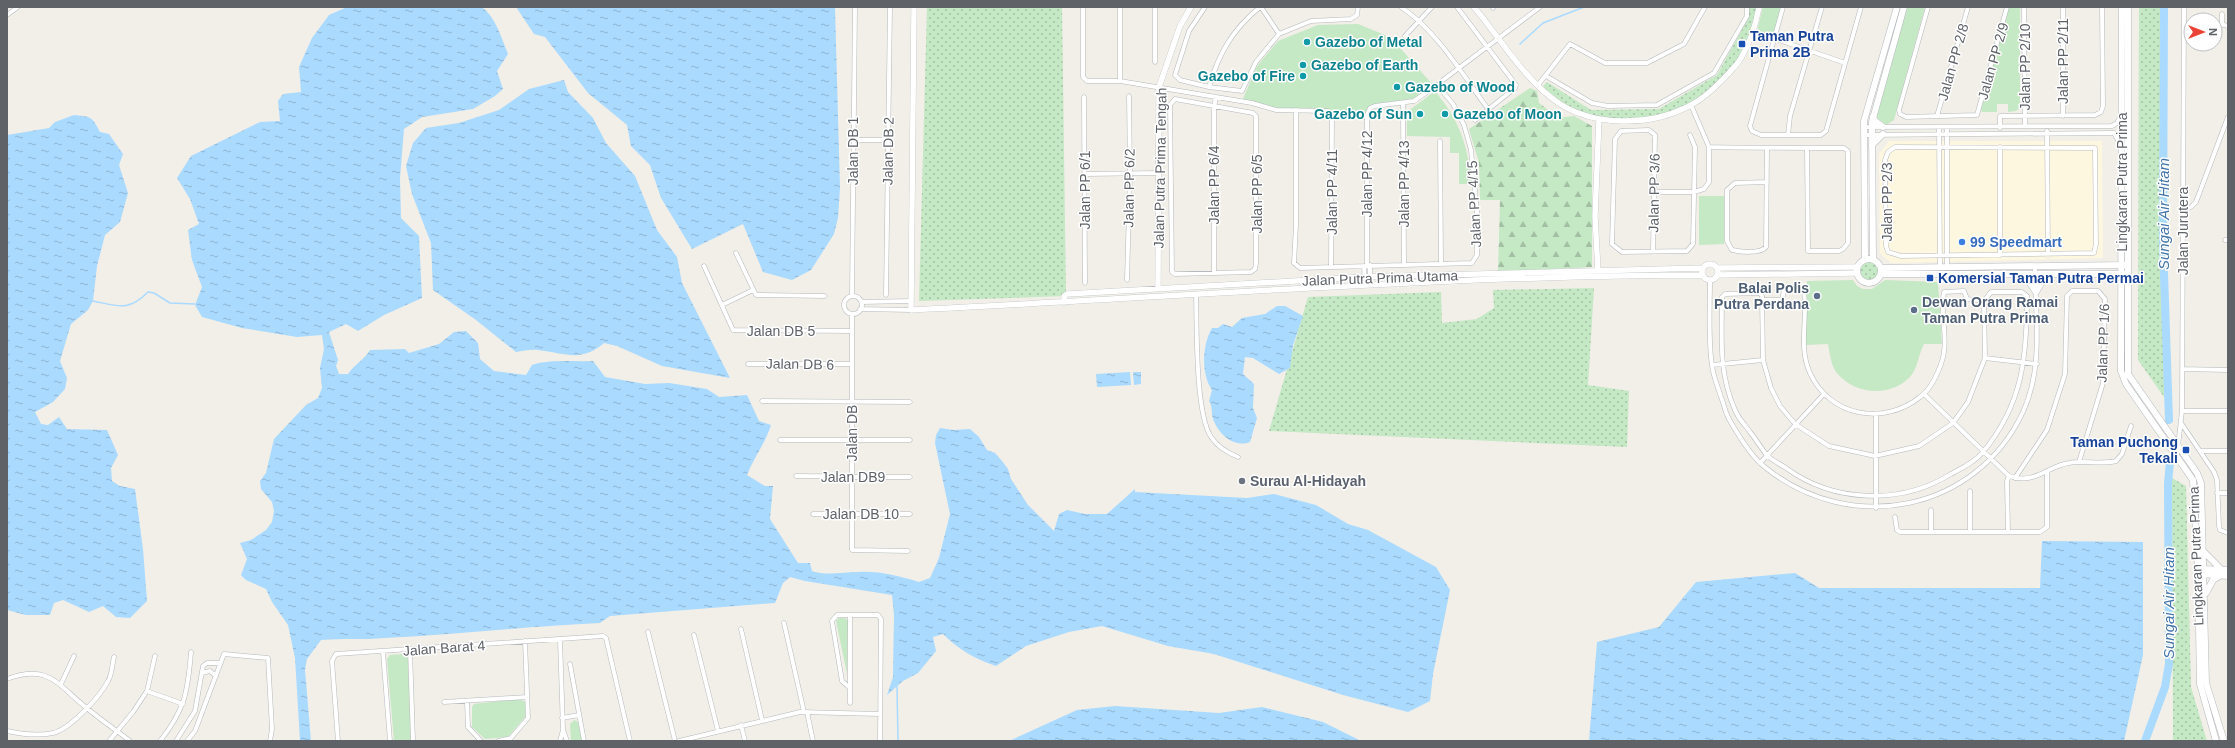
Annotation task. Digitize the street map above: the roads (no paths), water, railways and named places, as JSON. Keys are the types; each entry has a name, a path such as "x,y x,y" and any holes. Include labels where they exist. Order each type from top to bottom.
{"main road":[{"path":"1865,259 1864,127 1866,110 1897,7"},
{"path":"1881,271 1874,259 1872,127 1873,117 1904,7"},
{"name":"Lingkaran Putra Prima","path":"2122,7 2121,371 2126,384 2189,472 2195,486 2201,572 2200,684 2216,741"},
{"name":"Lingkaran Putra Prima","path":"2128,7 2128,374 2198,474 2201,483 2204,552 2201,572 2205,595 2206,683 2224,741"},
{"path":"1872,145 1883,130 1873,117"},
{"path":"1874,259 1865,259 1857,267 1857,274 1859,278 1869,283 1874,282 1881,271"},
{"path":"1881,271 1940,268 2128,265"},
{"path":"1881,271 2024,274 2128,274"},
{"path":"2024,274 2036,292 2047,274"},
{"path":"2204,552 2221,572 2228,576"},
{"path":"2201,572 2221,572 2228,570"},
{"path":"2205,595 2213,580 2221,572"}],"street":[{"path":"7,15 18,7"},
{"name":"Jalan DB 1","path":"852,295 855,7"},
{"name":"Jalan DB 2","path":"886,295 890,7"},
{"path":"860,309 861,302 858,297 852,295 846,298 844,306 846,311 852,314 860,309 911,310 914,7"},
{"path":"1083,7 1083,76 1088,81 1120,81 1216,97 1276,110 1296,110"},
{"path":"1120,7 1120,81"},
{"path":"1155,7 1155,62"},
{"name":"Jalan Putra Prima Tengah","path":"1158,288 1159,88 1180,26 1191,7"},
{"path":"1206,7 1189,31 1175,75 1180,80 1209,87 1242,91 1256,62 1279,34 1311,21 1355,18 1358,7"},
{"path":"1209,87 1224,46 1236,30 1260,7 1279,34"},
{"path":"1401,7 1419,22 1458,68 1488,109"},
{"path":"1405,36 1432,7"},
{"path":"1457,7 1515,82 1515,88 1475,120"},
{"path":"1474,7 1538,85 1560,104 1599,119 1637,120 1662,116 1690,105 1723,80 1741,59 1753,31 1759,7"},
{"path":"1443,80 1538,7"},
{"path":"1538,85 1570,44 1604,64 1647,63 1684,44 1705,7"},
{"path":"1546,76 1592,103 1608,106 1657,105 1714,73 1747,16 1747,7"},
{"path":"1783,7 1750,126 1752,132 1761,135 1788,136 1824,134 1861,7"},
{"path":"1788,136 1790,116 1822,7"},
{"path":"1928,7 1899,110 1900,114 1906,117 1937,116"},
{"name":"Jalan PP 2/8","path":"1937,116 1968,7"},
{"name":"Jalan PP 2/9","path":"1937,116 1976,115 2007,7"},
{"name":"Jalan PP 2/10","path":"2024,7 2025,126"},
{"name":"Jalan PP 2/11","path":"2063,7 2063,116"},
{"path":"2000,133 2000,116 2095,116 2100,112 2102,106 2102,7"},
{"path":"1753,31 1845,64"},
{"name":"Jalan Jurutera","path":"2177,455 2182,411 2184,52"},
{"name":"Jalan PP 4/12","path":"1367,285 1367,115 1370,108 1375,106 1404,103 1424,95 1436,85"},
{"name":"Jalan PP 4/15","path":"1296,110 1296,225 1294,263 1300,268 1472,263 1477,255 1477,211 1471,150 1464,125 1453,104 1436,85"},
{"name":"Jalan PP 6/2","path":"1127,280 1130,173 1129,96"},
{"name":"Jalan PP 6/1","path":"1084,97 1085,283"},
{"name":"Jalan PP 6/4","path":"1214,273 1214,107 1216,97"},
{"path":"1214,107 1182,99 1175,99 1170,105 1171,267 1176,274 1214,273"},
{"name":"Jalan PP 4/13","path":"1404,103 1404,265"},
{"path":"1653,192 1694,192 1704,189 1709,182 1709,148 1690,105"},
{"name":"Jalan PP 6/5","path":"1214,107 1253,113 1257,119 1255,269 1251,272 1214,273"},
{"name":"Jalan PP 4/11","path":"1296,110 1328,111 1332,116 1331,267"},
{"path":"1864,135 1883,130 1939,127 2112,126 2117,123 2122,114"},
{"path":"2183,210 2191,207 2196,202 2228,117"},
{"path":"1598,273 1595,216 1599,119"},
{"path":"2047,126 2048,255"},
{"path":"1864,127 1872,127 1883,130 1939,134 2114,133 2118,138 2122,150"},
{"path":"1939,127 1940,268"},
{"path":"1948,127 1948,268"},
{"name":"Jalan PP 3/6","path":"1649,130 1655,135 1653,192 1653,251 1622,252 1612,244 1615,138 1621,131 1649,130"},
{"path":"2222,133 2228,132"},
{"path":"1653,251 1687,251 1693,244 1695,147 1690,135"},
{"path":"853,140 888,140"},
{"path":"1440,140 1441,264"},
{"name":"Jalan PP 2/3","path":"1939,147 1896,147 1888,152 1885,160 1886,246 1888,252 1901,256 1940,256"},
{"path":"1939,147 2092,147 2095,148 2096,154 2096,244 2094,253 1940,256"},
{"path":"2000,147 2000,255"},
{"path":"1709,148 1767,148 1807,148 1844,148 1848,151 1848,243 1839,251 1808,251 1807,148"},
{"path":"1767,148 1767,182 1766,247 1762,250 1738,252 1729,246 1727,190 1735,183 1767,182"},
{"path":"1085,174 1159,173"},
{"path":"736,253 756,295 826,296"},
{"path":"1710,280 1703,275 1703,268 1708,264 1717,268 1857,267"},
{"name":"Jalan DB 5","path":"704,266 733,330 852,332"},
{"path":"1710,280 1712,366 1728,418 1760,463 1788,483 1812,495 1843,504 1876,508 1909,504 1938,494 1981,468 1991,458 2023,412 2037,364 2035,266"},
{"name":"Jalan Putra Prima Utama","path":"911,310 1703,268"},
{"path":"1717,268 1717,275"},
{"name":"Jalan Putra Prima Utama","path":"1064,302 1064,296 1067,294 1367,277 1598,273 1703,275"},
{"path":"1710,280 1717,275 1857,274"},
{"path":"722,305 753,290"},
{"path":"1762,300 1782,300 1783,290 1801,290 1804,292 1804,353 1810,374 1824,394 1843,407 1862,414 1876,415 1900,409 1924,394 1932,382 1941,363 1945,344 1944,292 1964,291 1967,299 1984,301"},
{"name":"Jalan PP 1/6","path":"2015,478 2047,430 2065,374 2068,293 2072,291 2098,291 2103,294 2105,298 2104,376 2079,462"},
{"path":"1990,292 2025,293 2027,296 2027,327 2025,362 2019,387 2010,412 1984,452 1976,459 1939,481 1919,490 1876,496 1847,494 1819,487 1792,472 1767,455 1735,410 1721,364 1722,297 1725,294 1760,294 1762,300 1763,360 1771,388 1780,406 1795,424 1828,446 1875,456 1919,446 1953,423 1968,402 1985,358 1984,301 1990,292"},
{"path":"1196,294 1200,399 1205,424 1211,437 1218,444 1238,457"},
{"path":"861,302 911,301"},
{"name":"Jalan DB","path":"852,314 853,551 908,551"},
{"path":"1985,358 2037,364"},
{"path":"1712,366 1763,360"},
{"name":"Jalan DB 6","path":"748,364 852,364"},
{"path":"2182,369 2228,370"},
{"path":"1760,463 1824,394"},
{"path":"1924,394 2009,476 2015,478 2029,478 2067,463 2111,462 2120,458 2131,426"},
{"path":"762,401 910,402"},
{"path":"2182,411 2228,411"},
{"path":"1876,415 1876,508"},
{"path":"2181,422 2216,476 2219,526 2220,530 2228,532"},
{"path":"780,440 910,440"},
{"path":"2201,451 2228,451"},
{"path":"1895,518 1896,530 1900,532 2040,532 2047,526 2047,472"},
{"name":"Jalan DB9","path":"796,476 910,477"},
{"path":"2008,532 2007,481 2009,476"},
{"path":"1970,491 1970,532"},
{"path":"2217,493 2228,492"},
{"path":"1931,510 1931,532"},
{"name":"Jalan DB 10","path":"813,514 910,514"},
{"path":"850,688 842,681 832,623 836,616 880,617 880,741"},
{"path":"850,616 850,703"},
{"path":"784,623 813,741"},
{"path":"741,629 762,720"},
{"path":"648,632 675,741"},
{"path":"694,635 718,731"},
{"name":"Jalan Barat 4","path":"338,741 332,661 339,653 373,651 383,652 603,636 606,638 630,741"},
{"path":"560,639 562,718 563,730 567,741"},
{"path":"498,741 511,738 527,720 525,642"},
{"path":"410,650 413,741"},
{"path":"160,741 183,704 188,688 191,652"},
{"path":"383,652 390,741"},
{"path":"187,741 195,731 216,676 219,663 224,654 268,658 272,729 270,741"},
{"path":"60,684 74,656"},
{"path":"109,741 147,691 155,656"},
{"path":"7,731 33,734 53,733 65,727 86,708 108,681 114,658"},
{"path":"176,741 195,711 203,666 207,663 219,663"},
{"path":"570,664 584,741"},
{"path":"202,673 210,672 216,676"},
{"path":"7,679 20,674 38,674 60,684 86,708 130,741"},
{"path":"147,691 183,704"},
{"path":"444,702 527,697"},
{"path":"467,701 468,728 481,741"},
{"path":"679,741 762,720 806,712 880,714"},
{"path":"562,718 579,715"},
{"path":"741,725 745,741"},
{"path":"560,741 563,730"}],"water":[{"path":"347,7 482,7 495,22 508,54 497,71 503,89 495,96 473,109 422,117 404,129 400,178 401,218 419,236 422,298 384,315 358,331 346,324 329,332 338,360 336,366 339,374 348,374 370,350 405,349 409,353 439,344 454,332 466,331 478,343 480,359 494,371 526,375 532,365 539,363 554,361 593,361 605,377 645,384 669,383 707,389 719,397 747,395 759,421 771,425 747,475 765,486 773,486 770,519 798,563 810,563 812,571 823,573 874,572 919,582 930,578 939,558 950,514 935,443 936,435 940,428 954,430 970,429 979,437 987,450 995,453 1008,469 1011,479 1028,505 1054,531 1059,514 1067,510 1085,514 1107,514 1135,489 1135,492 1247,498 1274,494 1316,505 1348,524 1368,530 1436,567 1450,590 1433,674 1430,701 1408,712 1343,695 1214,654 1168,646 1102,626 1069,632 1026,646 996,666 968,653 955,645 943,634 933,637 936,651 918,673 903,681 887,695 893,677 894,615 892,595 805,581 790,577 783,583 775,603 610,616 600,623 412,637 321,640 307,659 305,670 311,741 300,741 295,658 288,625 272,602 266,589 246,580 241,575 247,559 240,543 251,540 266,530 272,522 274,511 272,502 261,489 260,481 266,473 274,439 306,405 318,398 322,388 320,368 324,349 322,335 297,337 242,328 202,317 195,305 202,287 192,260 188,230 199,224 190,199 177,178 191,156 260,122 280,121 278,101 283,94 301,92 299,67 312,38 329,15"},
{"path":"516,7 835,7 840,188 838,218 834,234 811,270 792,280 763,272 743,224 692,249 661,198 650,165 631,146 627,125 588,93 545,37 534,34"},
{"path":"564,80 568,92 593,118 606,143 635,176 657,230 677,257 682,283 730,378 662,366 617,346 604,343 588,353 580,355 535,350 516,352 476,320 433,290 431,243 412,194 406,166 413,143 426,128 459,123 499,110 529,89"},
{"path":"74,115 88,117 93,120 100,132 109,134 123,154 119,165 128,193 120,222 105,235 97,266 93,301 88,310 71,324 60,361 67,378 65,389 53,402 35,412 41,424 48,425 59,417 67,429 107,430 118,455 111,468 112,481 120,486 135,489 143,549 147,601 130,618 116,617 103,606 89,612 63,600 54,603 50,615 26,615 7,610 7,135 49,128 55,122"},
{"path":"1277,306 1285,306 1303,316 1293,345 1290,368 1279,374 1253,358 1245,357 1243,374 1254,384 1253,408 1257,418 1250,442 1233,442 1223,435 1212,417 1209,401 1212,390 1206,376 1204,359 1206,343 1212,328 1218,328 1223,324 1232,327 1242,318 1265,314"},
{"path":"1130,372 1131,385 1097,387 1096,374"},
{"path":"1133,372 1141,372 1141,384 1134,385"},
{"path":"2042,541 2143,542 2143,655 2124,741 1589,741 1597,642 1659,627 1696,582 1795,573 1819,588 2040,588"},
{"path":"1115,706 1219,713 1262,707 1323,722 1361,741 1009,741 1077,710"}],"waterway":[{"path":"1520,44 1543,23 1584,7"},
{"path":"1587,7 1599,7"},
{"name":"Sungai Air Hitam","path":"2164,7 2163,244 2169,420"},
{"path":"93,301 123,306 135,303 148,292 154,293 170,303 195,304"},
{"name":"Sungai Air Hitam","path":"2145,741 2165,687 2169,664 2168,484 2170,461"},
{"path":"897,686 898,741"}],"place":[{"name":"Gazebo of Metal","path":"1307,42"},
{"name":"Taman Putra Prima 2B","path":"1742,44"},
{"name":"Gazebo of Earth","path":"1303,65"},
{"name":"Gazebo of Fire","path":"1303,76"},
{"name":"Gazebo of Wood","path":"1397,87"},
{"name":"Gazebo of Sun","path":"1420,114"},
{"name":"Gazebo of Moon","path":"1445,114"},
{"name":"99 Speedmart","path":"1962,242"},
{"name":"Komersial Taman Putra Permai","path":"1930,278"},
{"name":"Balai Polis Putra Perdana","path":"1817,296"},
{"name":"Dewan Orang Ramai Taman Putra Prima","path":"1914,310"},
{"name":"Taman Puchong Tekali","path":"2186,450"},
{"name":"Surau Al-Hidayah","path":"1242,481"}]}
